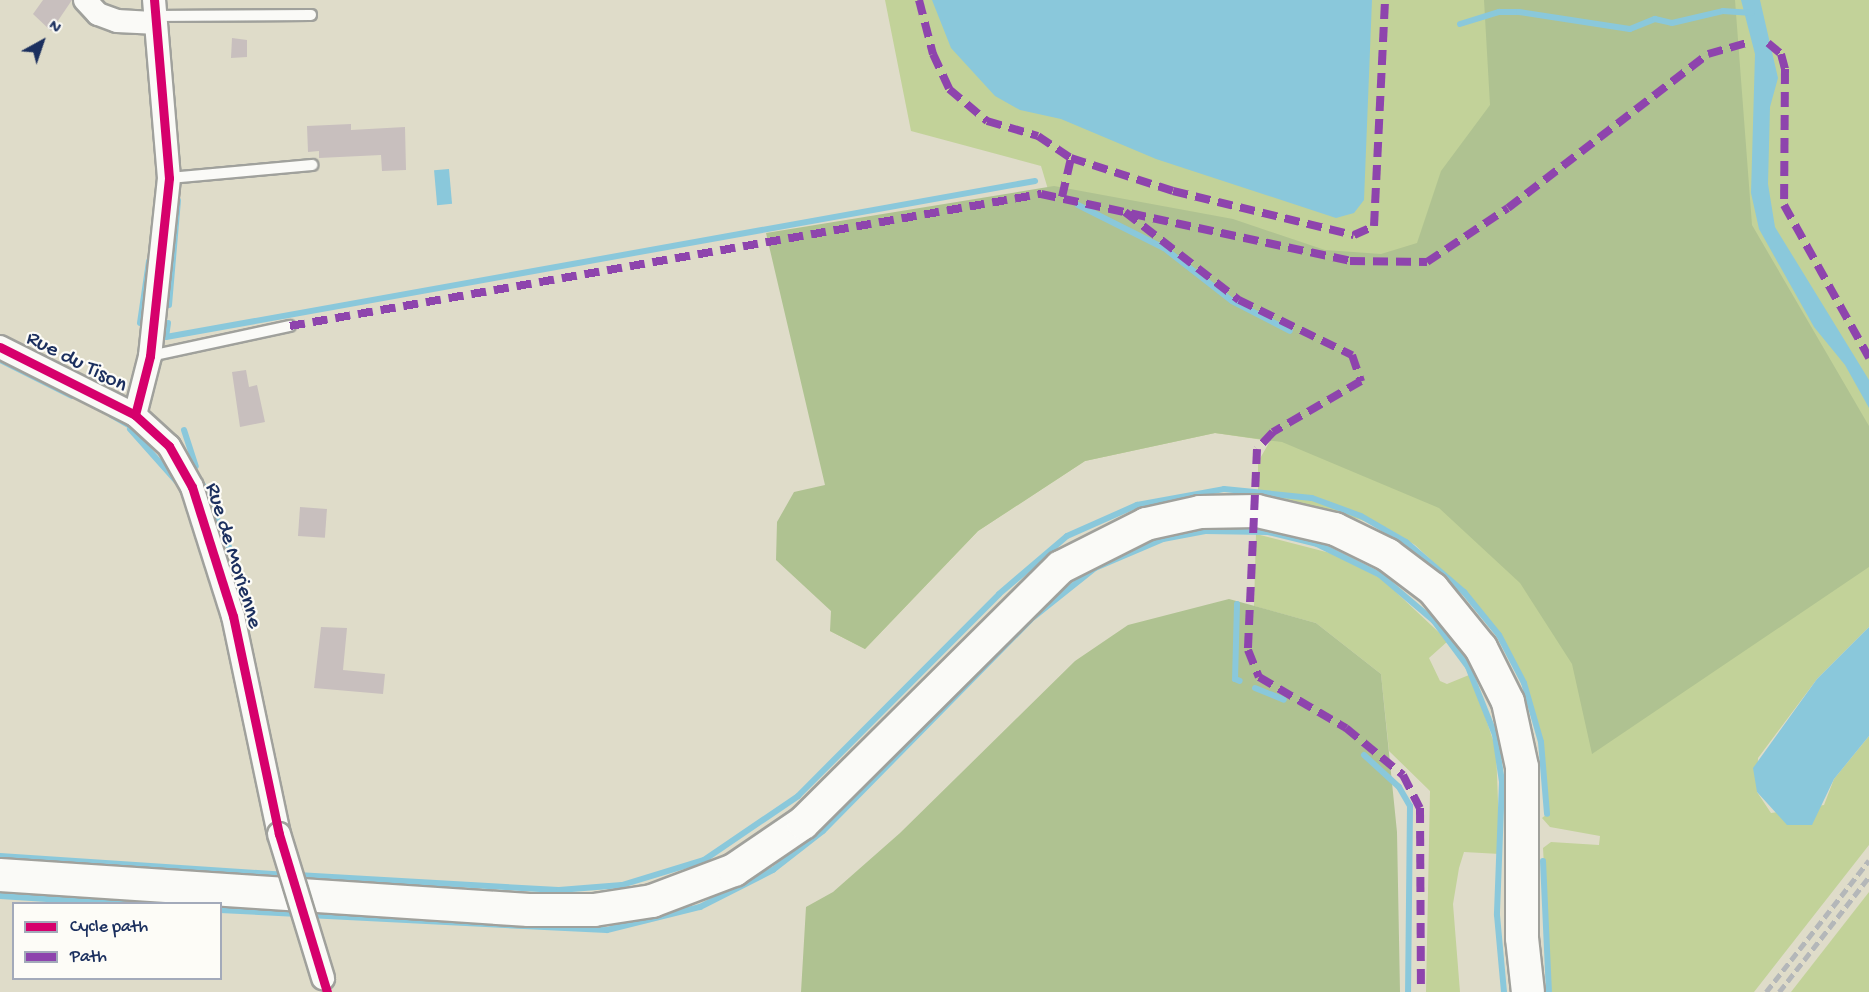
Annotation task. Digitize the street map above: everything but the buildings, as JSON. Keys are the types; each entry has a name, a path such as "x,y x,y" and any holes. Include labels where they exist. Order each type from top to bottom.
{"main road":[{"path":"0,875 529,910 594,910 652,901 734,870 796,828 1061,567 1146,524 1200,512 1257,511 1335,529 1388,555 1433,589 1481,648 1508,702 1522,767 1522,938 1528,992"}],"street":[{"path":"85,0 98,14 117,21 153,13 169,178 150,356 135,415"},
{"name":"Rue du Tison","path":"0,347 135,415"},
{"name":"Rue de Morienne","path":"135,415 169,446 192,487 233,616 279,834 325,985"}],"lane":[{"path":"153,13 311,15"},
{"path":"169,178 312,165"},
{"path":"150,356 290,326"}],"green space":[{"path":"885,0 1869,0 1869,627 1817,679 1758,758 1757,792 1771,813 1824,805 1834,779 1869,736 1869,845 1754,992 1551,992 1543,848 1551,842 1599,845 1600,836 1550,827 1542,818 1547,814 1541,742 1513,659 1472,598 1415,545 1387,528 1319,507 1258,495 1258,462 1270,441 1215,433 1085,461 978,531 865,649 830,631 1050,196 1041,166 911,131"},
{"path":"1484,0 1735,0 1752,225 1869,426 1869,567 1592,754 1572,664 1520,583 1439,508 1282,442 1215,433 1085,461 978,531 865,649 830,631 831,611 776,560 777,522 794,492 825,485 766,233 1054,186 1233,219 1325,250 1381,254 1417,243 1441,171 1490,105"},
{"path":"1256,534 1334,554 1382,579 1448,641 1429,658 1440,681 1447,684 1469,675 1476,689 1496,749 1500,854 1464,852 1459,868 1453,904 1460,992 1426,992 1430,791 1389,751 1381,674 1316,623 1254,606"},
{"path":"1229,599 1316,623 1381,674 1397,832 1400,992 801,992 806,907 833,892 900,833 1075,661 1128,625"},
{"path":"1869,892 1869,992 1791,992"}],"water":[{"path":"932,0 1372,0 1364,200 1354,213 1336,218 1156,159 1061,119 1020,110 995,96 951,48"},
{"path":"1741,0 1760,0 1778,78 1770,107 1768,184 1775,227 1869,380 1869,408 1845,365 1814,327 1759,229 1751,193 1755,54"},
{"path":"449,169 452,204 437,205 434,170"},
{"path":"1869,627 1869,736 1834,779 1812,825 1787,825 1757,792 1753,768 1817,679"}],"waterway":[{"path":"1460,24 1499,12 1519,12 1630,29 1655,19 1672,23 1723,11 1752,13"},
{"path":"168,323 166,337 1035,181"},
{"path":"169,305 178,200"},
{"path":"1078,205 1164,248 1232,301 1290,331"},
{"path":"140,323 149,261"},
{"path":"0,360 72,396"},
{"path":"111,415 132,427"},
{"path":"130,429 178,483"},
{"path":"184,430 196,466"},
{"path":"203,485 229,547"},
{"path":"297,875 559,890 622,885 704,860 798,796 999,594 1067,536 1137,505 1224,489 1312,498 1361,516 1406,542 1464,592 1499,635 1524,683 1541,742 1547,814"},
{"path":"308,915 607,930 700,907 773,870 823,831 1030,620 1095,568 1163,539 1205,531 1268,532 1317,544 1380,575 1434,621 1468,667 1495,735 1502,782 1497,915 1504,992"},
{"path":"1237,604 1235,679 1240,681"},
{"path":"1255,688 1284,700"},
{"path":"1364,755 1399,787 1410,806 1408,992"},
{"path":"0,856 287,875"},
{"path":"1543,861 1549,992"},
{"path":"0,896 94,902"},
{"path":"222,910 298,914"}],"railway":[{"path":"1766,992 1869,860"},
{"path":"1779,992 1869,877"}],"marked path":[{"path":"919,0 933,54 949,89 987,121 1038,136 1071,158 1173,191 1354,235 1374,226 1385,0"},
{"path":"290,326 1041,194 1350,261 1427,262 1508,208 1708,54 1746,43"},
{"path":"1768,43 1781,54 1785,69 1784,205 1869,358"},
{"path":"1062,197 1071,158"},
{"path":"1125,212 1239,300 1352,355 1361,381 1273,432 1257,449 1248,650 1259,677 1346,728 1403,775 1420,808 1421,992"}],"cycle path":[{"path":"135,415 150,356 169,178 154,0"},
{"path":"0,347 135,415 169,446 192,487 233,616 279,834 327,992"}]}
